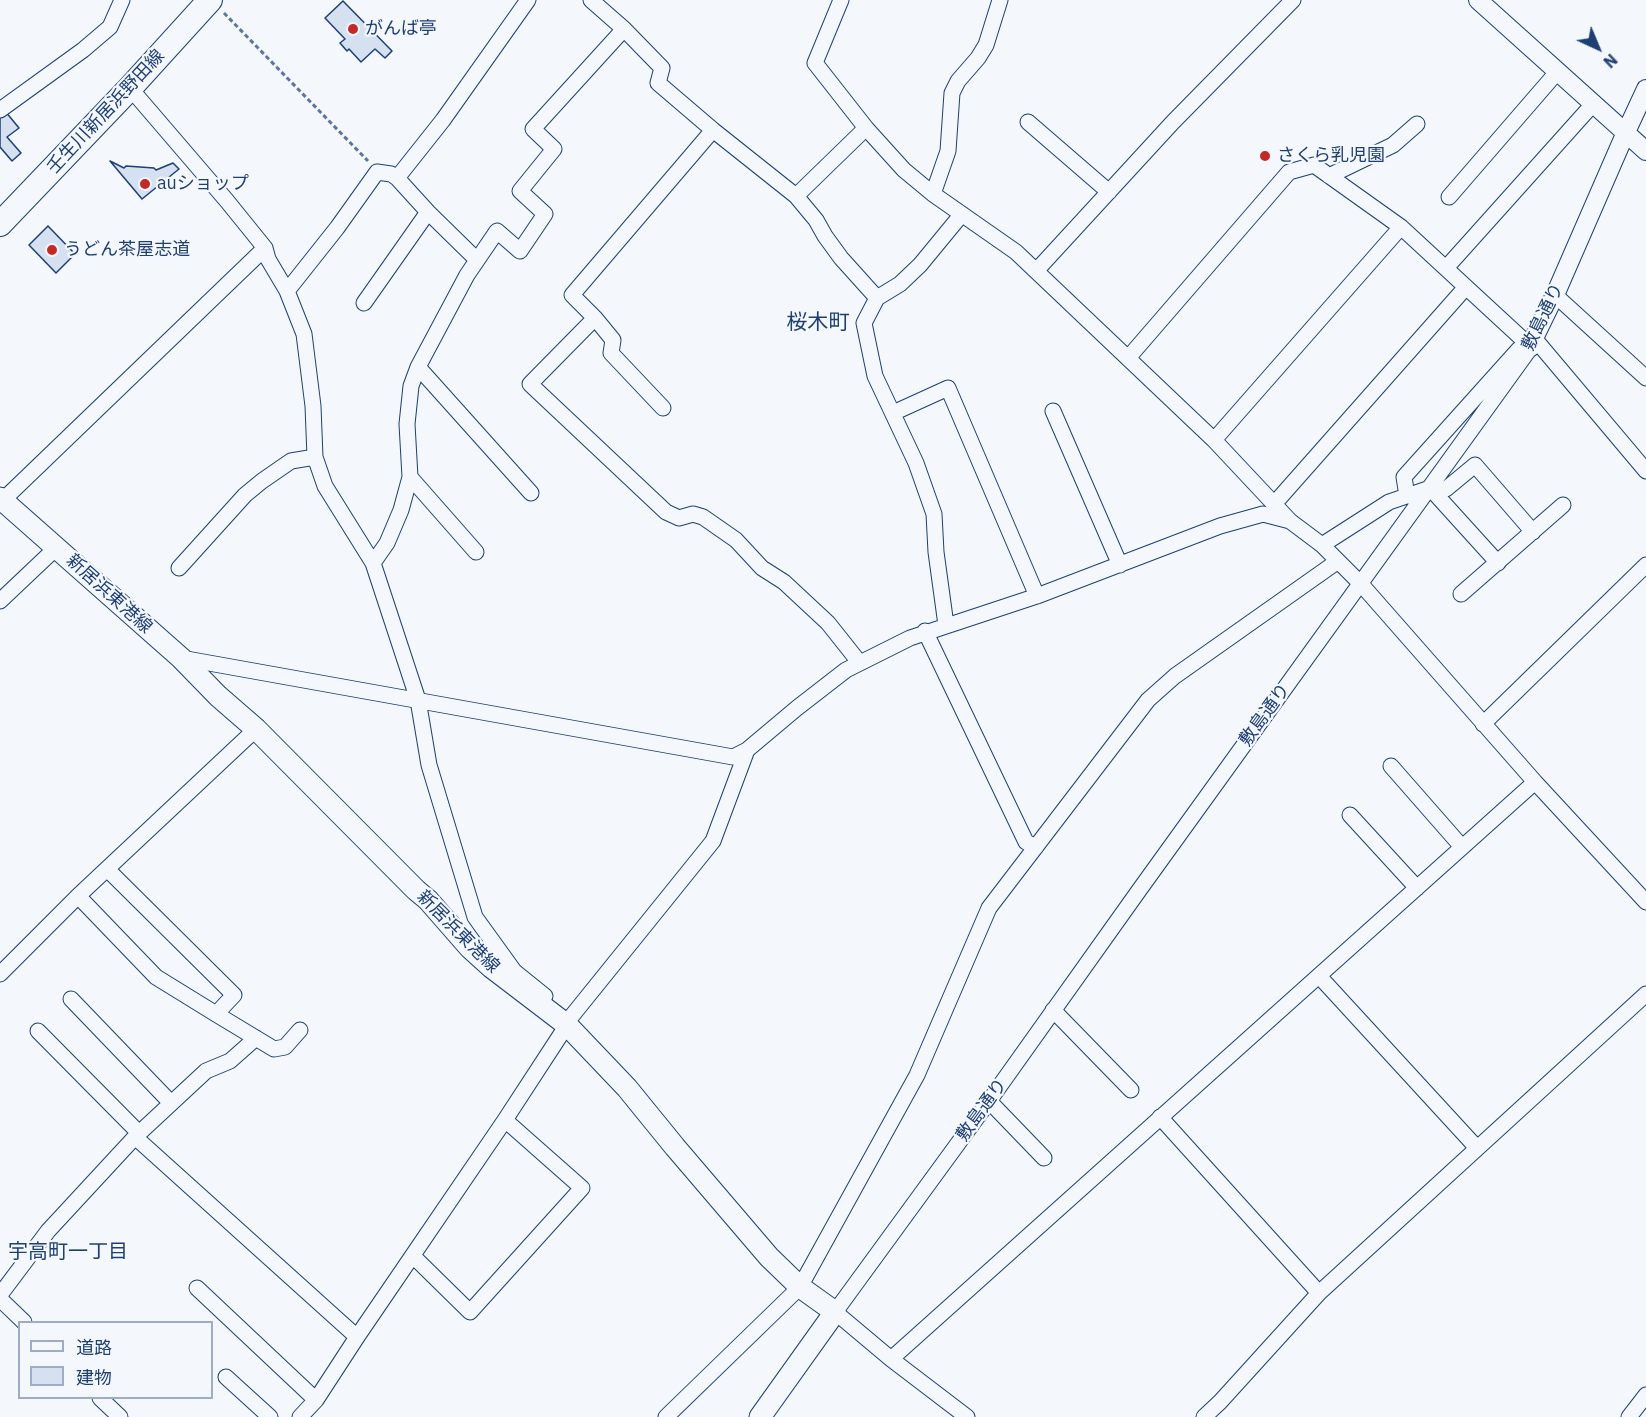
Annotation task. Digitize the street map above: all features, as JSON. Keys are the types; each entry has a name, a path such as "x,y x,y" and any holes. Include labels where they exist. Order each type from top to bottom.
{"main road":[{"name":"壬生川新居浜野田線","path":"0,224 130,88 210,0"},
{"name":"新居浜東港線","path":"1,499 181,658 218,696 256,729 428,900 470,948 491,967 569,1021 762,1248 800,1287 835,1312"},
{"path":"760,1417 835,1312"}],"street":[{"path":"0,110 83,50 110,27 122,0"},
{"path":"397,178 443,120 528,0"},
{"path":"591,0 624,29 662,68 658,82 713,130 796,196 816,220 841,258 877,298"},
{"path":"841,0 815,63 866,128 904,170 933,194 1016,252 1214,440 1290,521 1322,545 1361,584 1535,782 1644,897"},
{"path":"1036,271 1173,122 1293,0"},
{"path":"1478,0 1646,151"},
{"path":"933,194 948,151 952,93 958,81 986,45 996,2"},
{"path":"373,563 387,543 401,510 410,477 407,424 411,386 418,368 467,275 497,231 520,251 545,214 520,191 554,149 533,129 624,29"},
{"path":"1449,197 1558,71"},
{"path":"130,88 227,201 264,248 287,291 304,334 313,406 315,457 325,486 373,563 418,700 429,765 475,917 514,971 569,1021"},
{"name":"敷島通り","path":"835,1312 1430,488 1530,342 1555,295 1646,89"},
{"path":"1446,268 1594,103"},
{"path":"1028,122 1109,192"},
{"path":"1329,176 1393,145 1417,124"},
{"path":"796,196 866,128"},
{"path":"663,408 611,353 614,340 572,295 713,130"},
{"path":"1128,358 1289,172 1314,165 1401,227 1530,342 1646,471"},
{"path":"287,291 337,228 377,172 391,174 397,178 477,260"},
{"path":"364,303 428,212"},
{"path":"946,625 936,552 934,514 916,463 875,376 864,323 877,298 900,284 920,265 962,214"},
{"path":"1214,440 1401,227"},
{"path":"1,499 264,248"},
{"path":"1275,504 1466,287"},
{"path":"1555,295 1646,378"},
{"path":"595,318 530,384 666,512 679,518 693,514 703,517 736,540 762,568 784,582 828,623 852,651 859,663"},
{"path":"1407,496 1404,477 1530,342"},
{"path":"418,368 531,493"},
{"path":"893,413 948,388 1037,596"},
{"path":"1053,411 1120,565"},
{"path":"179,568 253,488 291,461 315,457"},
{"path":"1322,545 1389,502 1430,488 1446,489 1475,465 1533,532"},
{"path":"410,477 476,552"},
{"path":"1430,488 1498,562"},
{"path":"1461,594 1563,505"},
{"path":"181,658 733,757 747,750 846,670 925,631 1037,596 1210,529 1263,514 1290,521"},
{"path":"0,602 56,548"},
{"path":"666,1417 800,1287 917,1075 989,908 1148,700 1175,676 1338,561"},
{"path":"1483,724 1646,565"},
{"path":"925,631 1026,842 1036,847"},
{"path":"0,974 78,896 256,729"},
{"path":"300,1417 316,1400 569,1021 713,841 747,750"},
{"path":"1391,766 1462,848"},
{"path":"891,1359 1535,782"},
{"path":"1350,815 1417,888"},
{"path":"107,869 234,995 216,1014"},
{"path":"78,896 156,977 216,1014 274,1049 285,1047 300,1030"},
{"path":"1319,976 1478,1148"},
{"path":"1204,1417 1319,1293 1646,994"},
{"path":"71,999 171,1103"},
{"path":"1053,1010 1131,1090"},
{"path":"38,1031 137,1135 357,1337"},
{"path":"22,1321 0,1297 48,1231 137,1135 171,1103 206,1071 230,1061 256,1038"},
{"path":"989,1101 1044,1158"},
{"path":"1161,1117 1319,1293"},
{"path":"413,1256 470,1312 582,1188 505,1120"},
{"path":"197,1288 316,1400"},
{"path":"835,1312 891,1359 967,1417"},
{"path":"226,1377 270,1417"},
{"path":"1629,1417 1646,1395"},
{"path":"101,1399 120,1417"}],"path":[{"path":"210,0 380,173"}],"building":[{"name":"がんば亭","path":"343,1 392,51 385,58 375,49 361,62 340,43 345,39 325,18"},
{"path":"5,111 19,128 7,137 21,153 12,161 0,147 0,116"},
{"name":"auショップ","path":"110,161 124,168 126,166 156,170 173,163 179,169 142,199"},
{"name":"うどん茶屋志道","path":"48,226 75,254 56,273 29,245"}],"place":[{"name":"がんば亭","path":"353,29"},
{"name":"さくら乳児園","path":"1265,156"},
{"name":"auショップ","path":"145,184"},
{"name":"うどん茶屋志道","path":"52,250"}],"district":[{"name":"桜木町","path":"818,323"},
{"name":"宇高町一丁目","path":"68,1252"}]}
